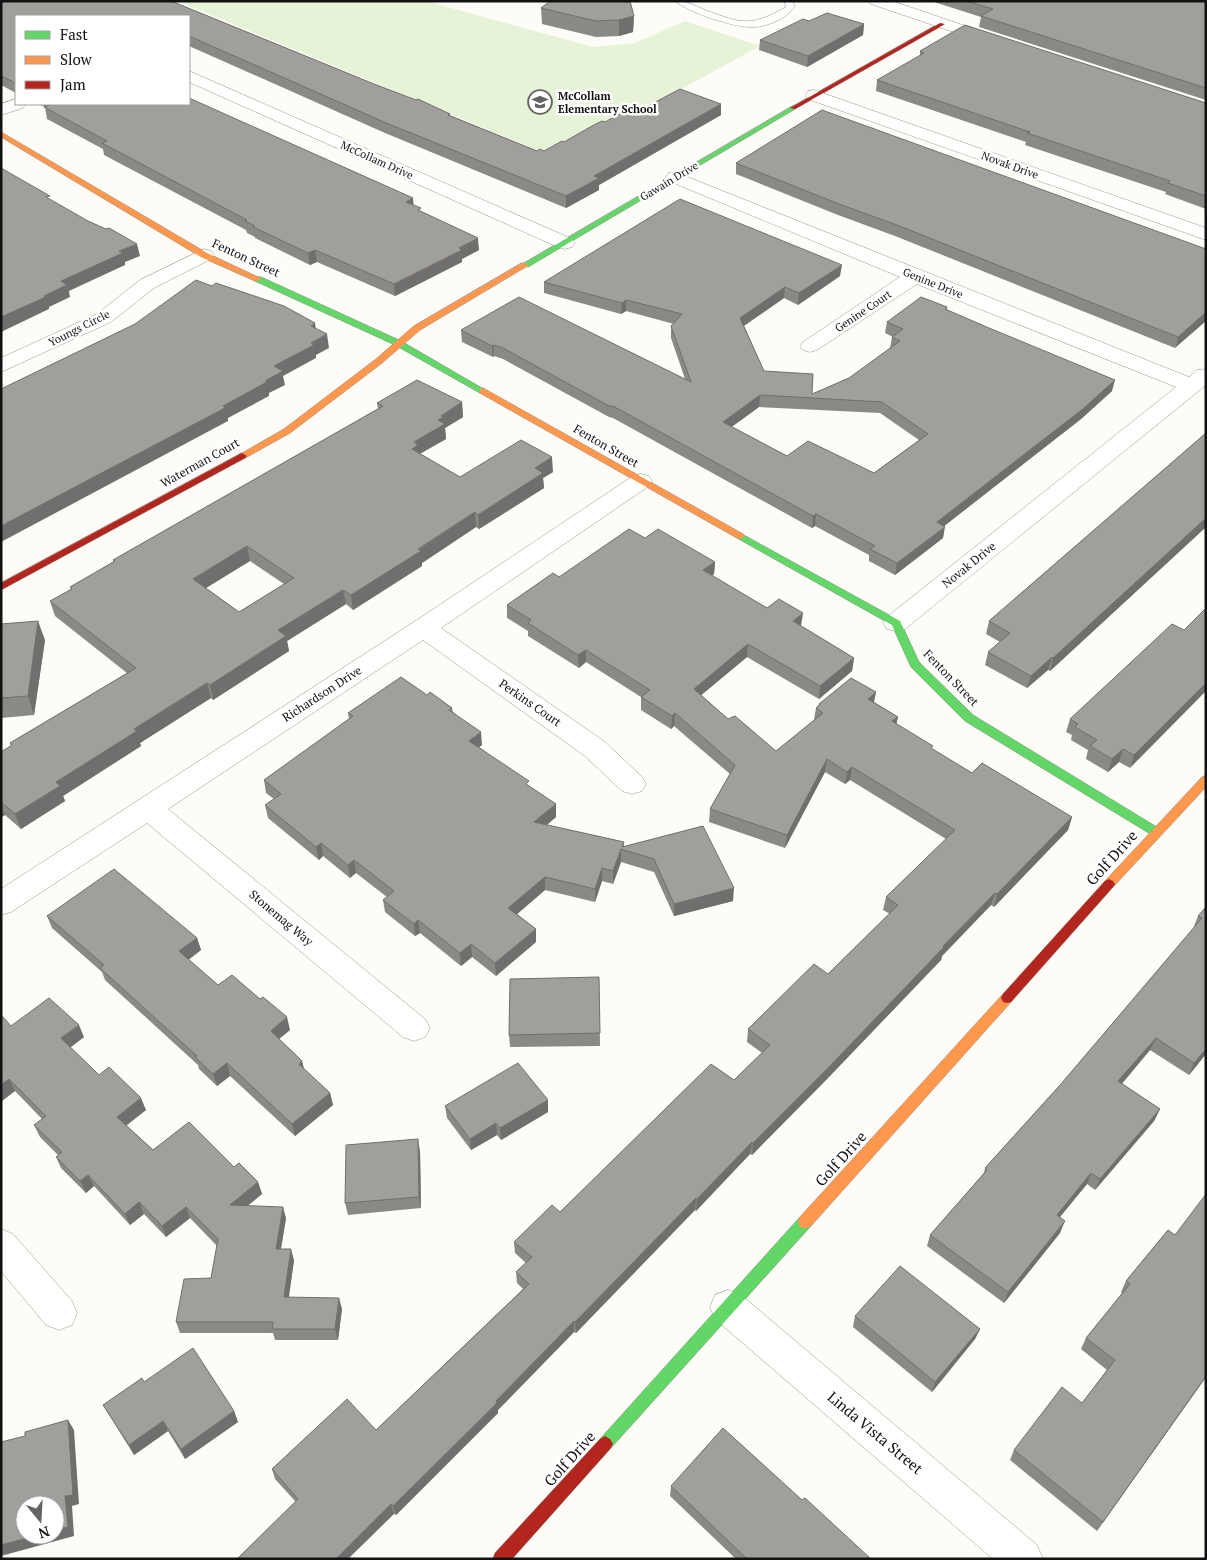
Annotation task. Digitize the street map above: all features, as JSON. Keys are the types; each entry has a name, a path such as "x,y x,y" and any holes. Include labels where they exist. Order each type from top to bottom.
{"street":[{"path":"876,1 1008,45"},
{"name":"Gawain Drive","path":"398,343 417,328 565,243 814,95 942,24"},
{"name":"McCollam Drive","path":"190,76 565,243"},
{"name":"Novak Drive","path":"814,95 1206,234"},
{"path":"1,110 15,105"},
{"name":"Fenton Street","path":"1,134 204,255 398,343 896,623 915,664 969,718 1156,832"},
{"name":"Genine Drive","path":"675,177 915,276 1199,380"},
{"name":"Youngs Circle","path":"1,366 104,318 147,284 204,255"},
{"name":"Genine Court","path":"810,346 915,276"},
{"name":"Waterman Court","path":"1,587 287,431 379,361 398,343"},
{"name":"Novak Drive","path":"896,623 1199,380"},
{"name":"Richardson Drive","path":"1,904 423,628 641,481"},
{"name":"Perkins Court","path":"423,628 596,749 632,784"},
{"name":"Golf Drive","path":"500,1559 1156,832 1206,780"},
{"name":"Stonemag Way","path":"148,808 414,1028"},
{"path":"1,1245 59,1314"},
{"name":"Linda Vista Street","path":"728,1307 1023,1559"}],"lane":[{"path":"679,1 687,6 740,23 753,25 789,9 791,6 788,1"}],"green space":[{"name":"McCollam Elementary School","path":"188,1 426,1 593,47 635,43 685,21 760,46 556,158 182,3"}],"building":[{"path":"1,1 171,1 374,84 416,100 418,99 450,114 448,115 537,151 540,149 544,151 562,141 564,142 592,126 602,121 605,122 625,111 633,114 680,89 721,104 594,176 599,178 566,196 384,122 190,36 190,15 15,15 15,83 1,76"},
{"path":"550,1 630,1 634,16 619,20 596,21 541,8"},
{"path":"966,1 1206,1 1206,88 981,16 993,9"},
{"path":"827,13 864,24 808,56 760,40 803,19 809,21"},
{"path":"965,25 1206,103 1206,196 1168,183 1170,181 877,80 924,53 920,51"},
{"path":"190,98 413,198 406,202 421,208 418,210 478,238 459,248 462,250 394,284 315,250 308,253 253,227 255,226 245,221 247,220 102,143 107,141 44,107 50,105 190,105"},
{"path":"822,110 1206,249 1206,312 1178,337 736,163"},
{"path":"1,168 50,196 46,197 88,221 106,229 109,228 137,244 119,251 123,253 61,281 67,285 44,296 46,297 1,317"},
{"path":"680,199 842,265 799,293 785,287 740,318 764,371 813,374 812,394 849,378 900,341 892,337 903,329 887,322 921,297 947,307 945,309 989,328 1115,380 1084,408 937,522 945,527 897,563 870,549 875,546 816,514 813,516 503,348 492,346 461,330 519,297 691,382 671,326 682,314 626,300 622,303 544,282","holes":["760,395 882,402 928,434 874,473 808,441 787,456 723,422"]},
{"path":"196,280 212,286 216,283 284,306 315,323 311,326 327,334 311,343 314,345 274,366 283,371 223,406 225,408 1,526 1,389 135,324"},
{"path":"417,380 462,402 438,420 445,424 414,442 418,445 412,449 460,477 521,440 552,457 535,468 543,473 478,515 475,512 418,549 421,551 351,595 343,590 278,630 286,636 210,685 207,683 134,729 137,731 56,782 60,786 15,814 1,802 1,752 12,745 10,743 136,668 50,601 115,561 113,560 383,406 377,403","holes":["247,546 294,578 239,612 193,579"]},
{"path":"1206,433 1206,518 1031,676 988,652 1010,633 989,621"},
{"path":"629,529 645,538 658,529 715,562 703,570 767,608 779,599 803,613 793,621 854,658 820,686 748,644 694,689 728,719 735,716 776,751 823,713 816,708 819,704 851,678 876,692 868,699 898,717 892,721 933,746 931,748 972,773 982,763 1072,817 943,946 829,1067 574,1321 496,1401 497,1403 393,1506 391,1504 336,1559 237,1559 298,1499 272,1469 347,1399 376,1430 529,1284 516,1272 532,1257 514,1242 552,1205 560,1212 711,1064 734,1080 770,1045 748,1029 814,964 828,974 898,905 886,897 955,830 852,767 847,772 827,759 787,835 710,809 735,765 675,713 672,716 641,697 650,690 586,650 578,655 528,623 531,620 507,605 553,573 559,577"},
{"path":"1206,608 1206,683 1134,755 1123,749 1112,759 1090,746 1097,740 1075,727 1078,724 1070,719 1172,624 1184,630"},
{"path":"38,621 28,696 1,698 1,624"},
{"path":"401,677 427,695 430,692 452,708 449,710 481,732 469,741 529,781 526,784 556,804 534,822 624,842 622,847 703,826 734,888 674,904 654,859 621,849 613,871 602,868 595,889 545,877 508,908 536,929 495,963 471,944 460,953 418,920 414,924 383,900 394,891 354,860 348,865 321,843 316,847 265,805 281,794 264,780 353,716 348,713"},
{"path":"114,869 197,938 179,951 218,985 232,975 260,999 263,997 287,1017 271,1031 302,1061 299,1064 330,1093 292,1124 227,1063 213,1074 195,1057 197,1056 100,968 104,965 47,916"},
{"path":"1206,907 1206,1049 1194,1063 1156,1038 1118,1081 1160,1109 1100,1179 1091,1173 1057,1215 1065,1221 1008,1292 930,1235 987,1170 985,1168 1061,1084 1202,918 1198,916"},
{"path":"599,977 600,1033 509,1035 510,979"},
{"path":"49,998 79,1025 61,1038 99,1075 109,1067 141,1098 117,1117 153,1150 189,1122 234,1167 239,1163 258,1182 230,1205 283,1207 276,1249 291,1249 284,1297 339,1298 335,1329 272,1329 273,1322 176,1322 184,1279 211,1278 218,1239 186,1207 162,1226 139,1202 125,1214 88,1175 80,1181 56,1157 62,1152 34,1125 46,1116 9,1079 1,1085 1,1015 11,1026"},
{"path":"518,1063 548,1100 500,1128 496,1123 470,1139 445,1106"},
{"path":"418,1139 419,1197 345,1203 346,1145"},
{"path":"1206,1194 1206,1376 1103,1522 1014,1450 1062,1387 1082,1403 1115,1360 1086,1338 1130,1284 1126,1281 1168,1230 1175,1235"},
{"path":"900,1266 980,1329 935,1382 855,1316"},
{"path":"193,1348 234,1411 181,1449 163,1421 129,1445 103,1405 142,1378 144,1382"},
{"path":"68,1420 73,1495 15,1495 15,1541 1,1545 1,1442 25,1436 25,1432"},
{"path":"723,1428 802,1500 805,1498 871,1559 747,1559 671,1486"},
{"path":"65,1496 68,1527 65,1528"}],"traffic: fast":[{"path":"525,265 793,108"},
{"path":"258,279 398,343 483,391"},
{"path":"740,536 896,623 915,664 969,718 1156,832"},
{"path":"605,1444 805,1222"}],"traffic: slow":[{"path":"1,134 204,255 258,279"},
{"path":"242,456 287,431 379,361 417,328 525,265"},
{"path":"483,391 740,536"},
{"path":"1109,884 1206,780"},
{"path":"805,1222 1007,998"}],"traffic: jam":[{"path":"793,108 942,24"},
{"path":"1,587 242,456"},
{"path":"1007,998 1109,884"},
{"path":"501,1559 605,1444"}],"place":[{"name":"McCollam Elementary School","path":"540,102"}]}
